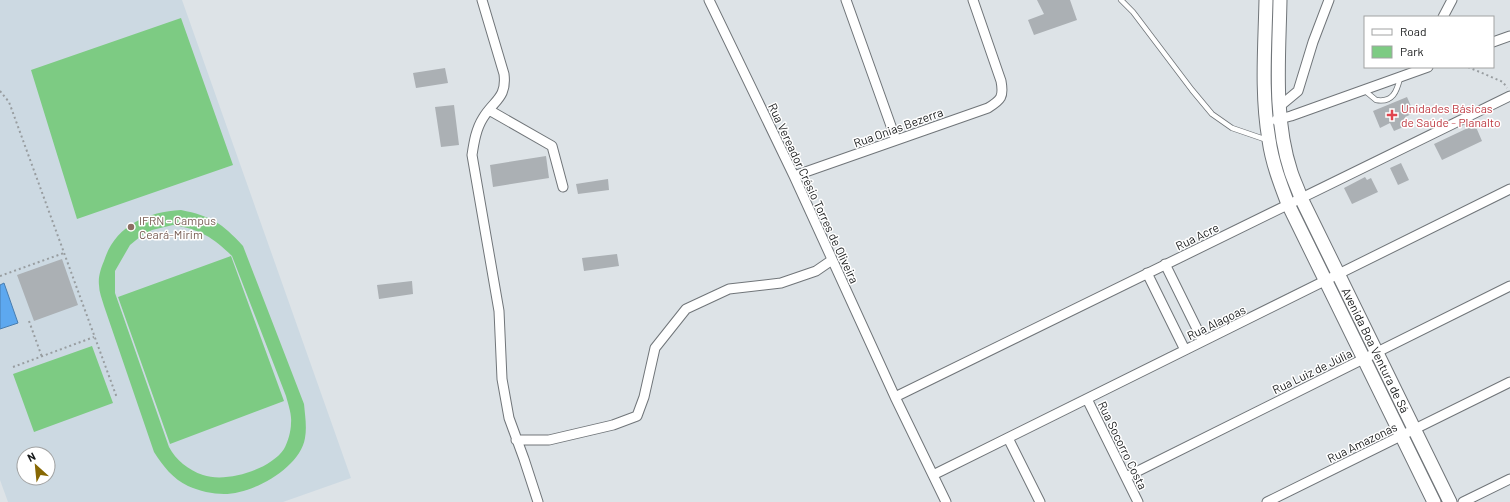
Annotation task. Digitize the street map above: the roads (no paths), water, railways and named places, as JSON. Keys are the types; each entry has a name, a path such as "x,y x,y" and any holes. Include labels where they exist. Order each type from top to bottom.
{"street":[{"path":"482,0 504,74 505,85 498,101 483,118 475,134 472,155 499,311 502,379 509,418 538,502"},
{"name":"Rua Vereador Crésio Torres de Oliveira","path":"710,0 794,176 894,397 946,502"},
{"path":"846,0 896,140"},
{"name":"Rua Onias Bezerra","path":"794,176 988,108 996,103 1002,96 1003,91 1001,81 973,0"},
{"name":"Avenida Boa Ventura de Sá","path":"1266,0 1265,95 1269,140 1276,172 1288,204 1434,502"},
{"name":"Avenida Boa Ventura de Sá","path":"1280,0 1280,112 1291,172 1339,275 1450,502"},
{"path":"1267,122 1280,112 1298,91 1313,42 1329,0"},
{"path":"1444,16 1452,0"},
{"path":"1494,42 1510,36"},
{"path":"1280,112 1364,90 1418,69"},
{"name":"Rua Acre","path":"894,397 1510,96"},
{"path":"489,110 552,146 563,186"},
{"name":"Rua Alagoas","path":"933,475 1510,190"},
{"path":"516,440 549,440 613,424 637,416 644,397 655,348 686,309 729,289 781,282 816,271 832,260"},
{"path":"1165,264 1204,341"},
{"path":"1148,273 1185,350"},
{"name":"Rua Luiz de Júlia","path":"1126,477 1510,286"},
{"name":"Rua Amazonas","path":"1267,502 1279,499 1414,429 1510,382"},
{"name":"Rua Socorro Costa","path":"1087,399 1138,502"},
{"path":"1008,438 1040,502"},
{"path":"1464,502 1510,479"}],"lane":[{"path":"1121,0 1133,12 1212,114 1232,128 1269,140"},
{"path":"1364,90 1376,100 1387,100 1395,94 1400,77"}],"water":[{"path":"4,283 18,323 0,329 0,285"}],"place":[{"name":"Unidades Básicas de Saúde - Planalto","path":"1392,115"},
{"name":"IFRN - Campus Ceará-Mirim","path":"131,227"}]}
